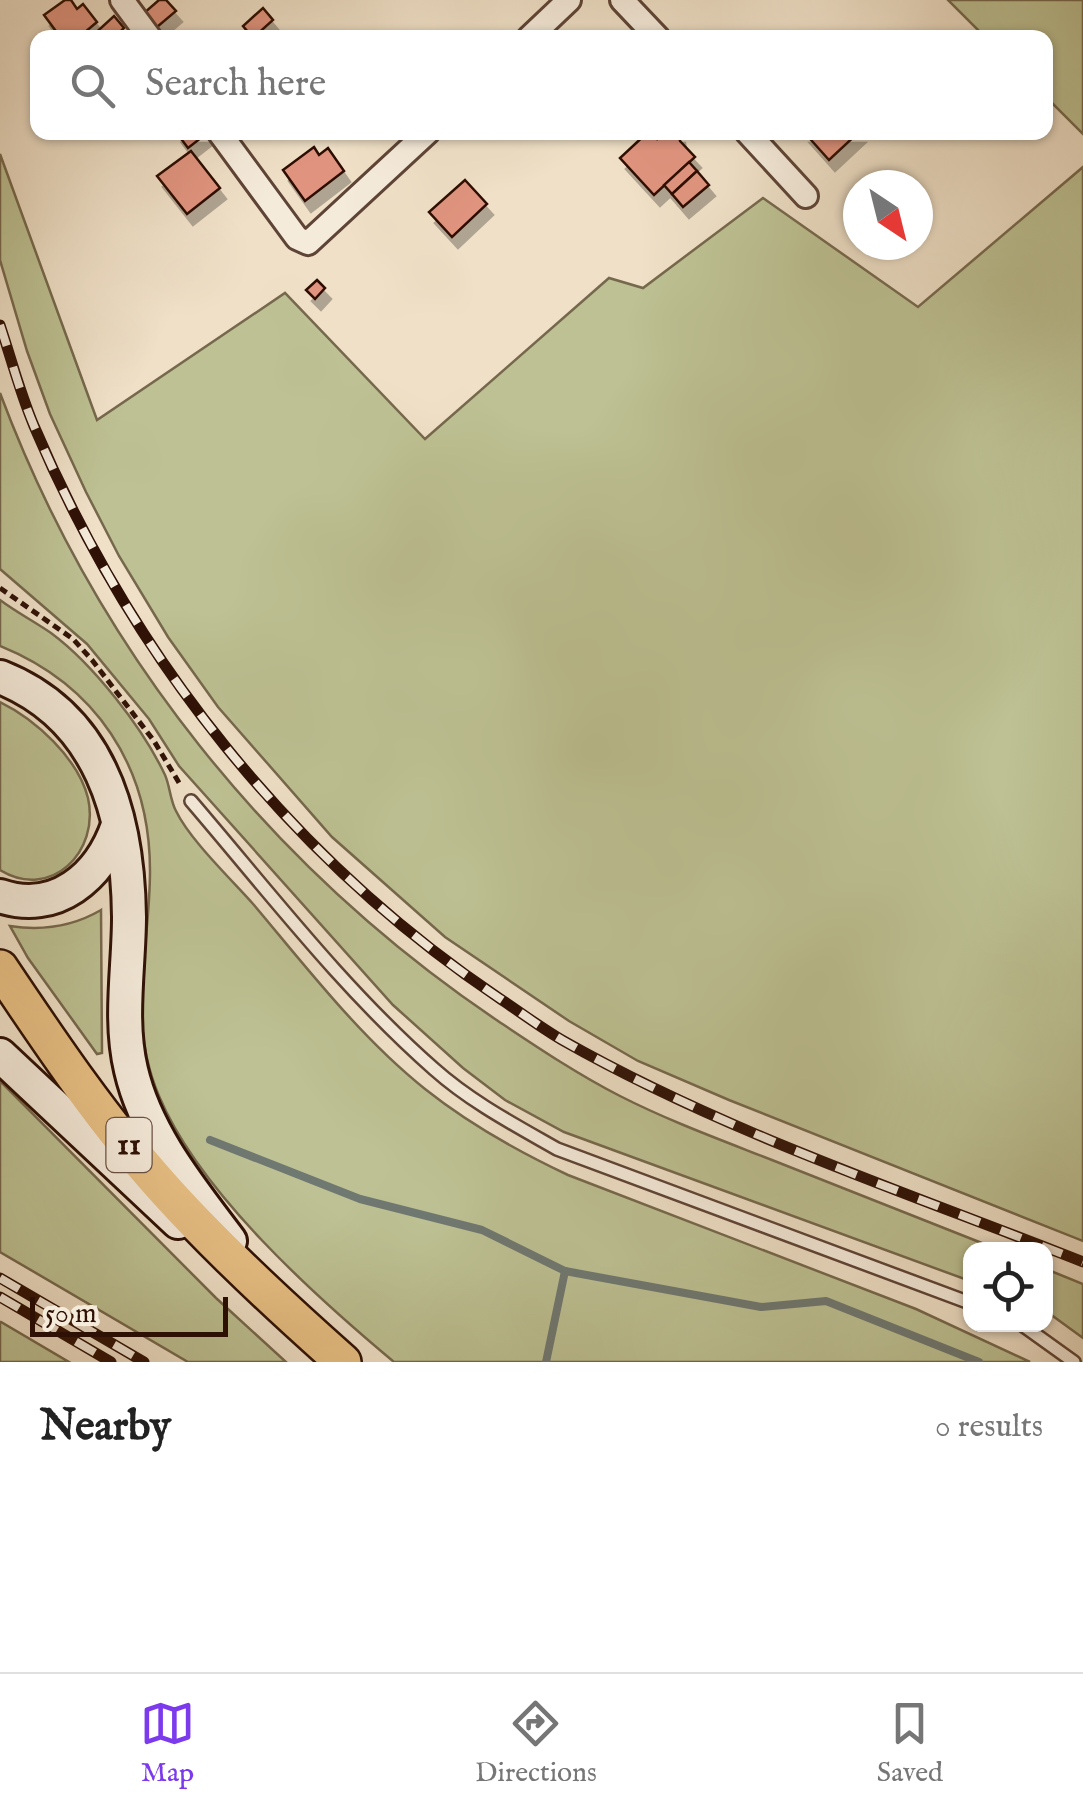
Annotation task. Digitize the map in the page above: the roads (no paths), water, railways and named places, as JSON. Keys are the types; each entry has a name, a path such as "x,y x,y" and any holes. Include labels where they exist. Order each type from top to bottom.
{"main road":[{"path":"0,677 38,696 63,716 89,747 109,787 129,914 126,1025 130,1070 160,1142 278,1305"},
{"path":"0,896 41,901 70,890 98,866 118,825"},
{"name":"11","path":"0,968 80,1083 164,1190 278,1305 344,1362"},
{"path":"0,1055 153,1202 278,1305"}],"street":[{"path":"122,0 144,30"},
{"path":"537,30 569,0"},
{"path":"622,0 650,30"},
{"path":"226,140 297,238 308,243 419,140"},
{"path":"754,140 806,196"}],"lane":[{"path":"191,801 343,979 436,1071 494,1113 557,1149 963,1300"},
{"path":"1032,1332 1074,1362"}],"waterway":[{"path":"210,1140 360,1199 482,1230 565,1271 761,1307 826,1301 979,1362"},
{"path":"546,1362 565,1271"}],"railway":[{"path":"0,325 34,426 119,593 169,671 225,746 286,816 352,882 423,942 499,998 562,1040 624,1073 753,1133 1083,1262"},
{"path":"0,1278 144,1362"},
{"path":"0,1297 111,1362"}]}
